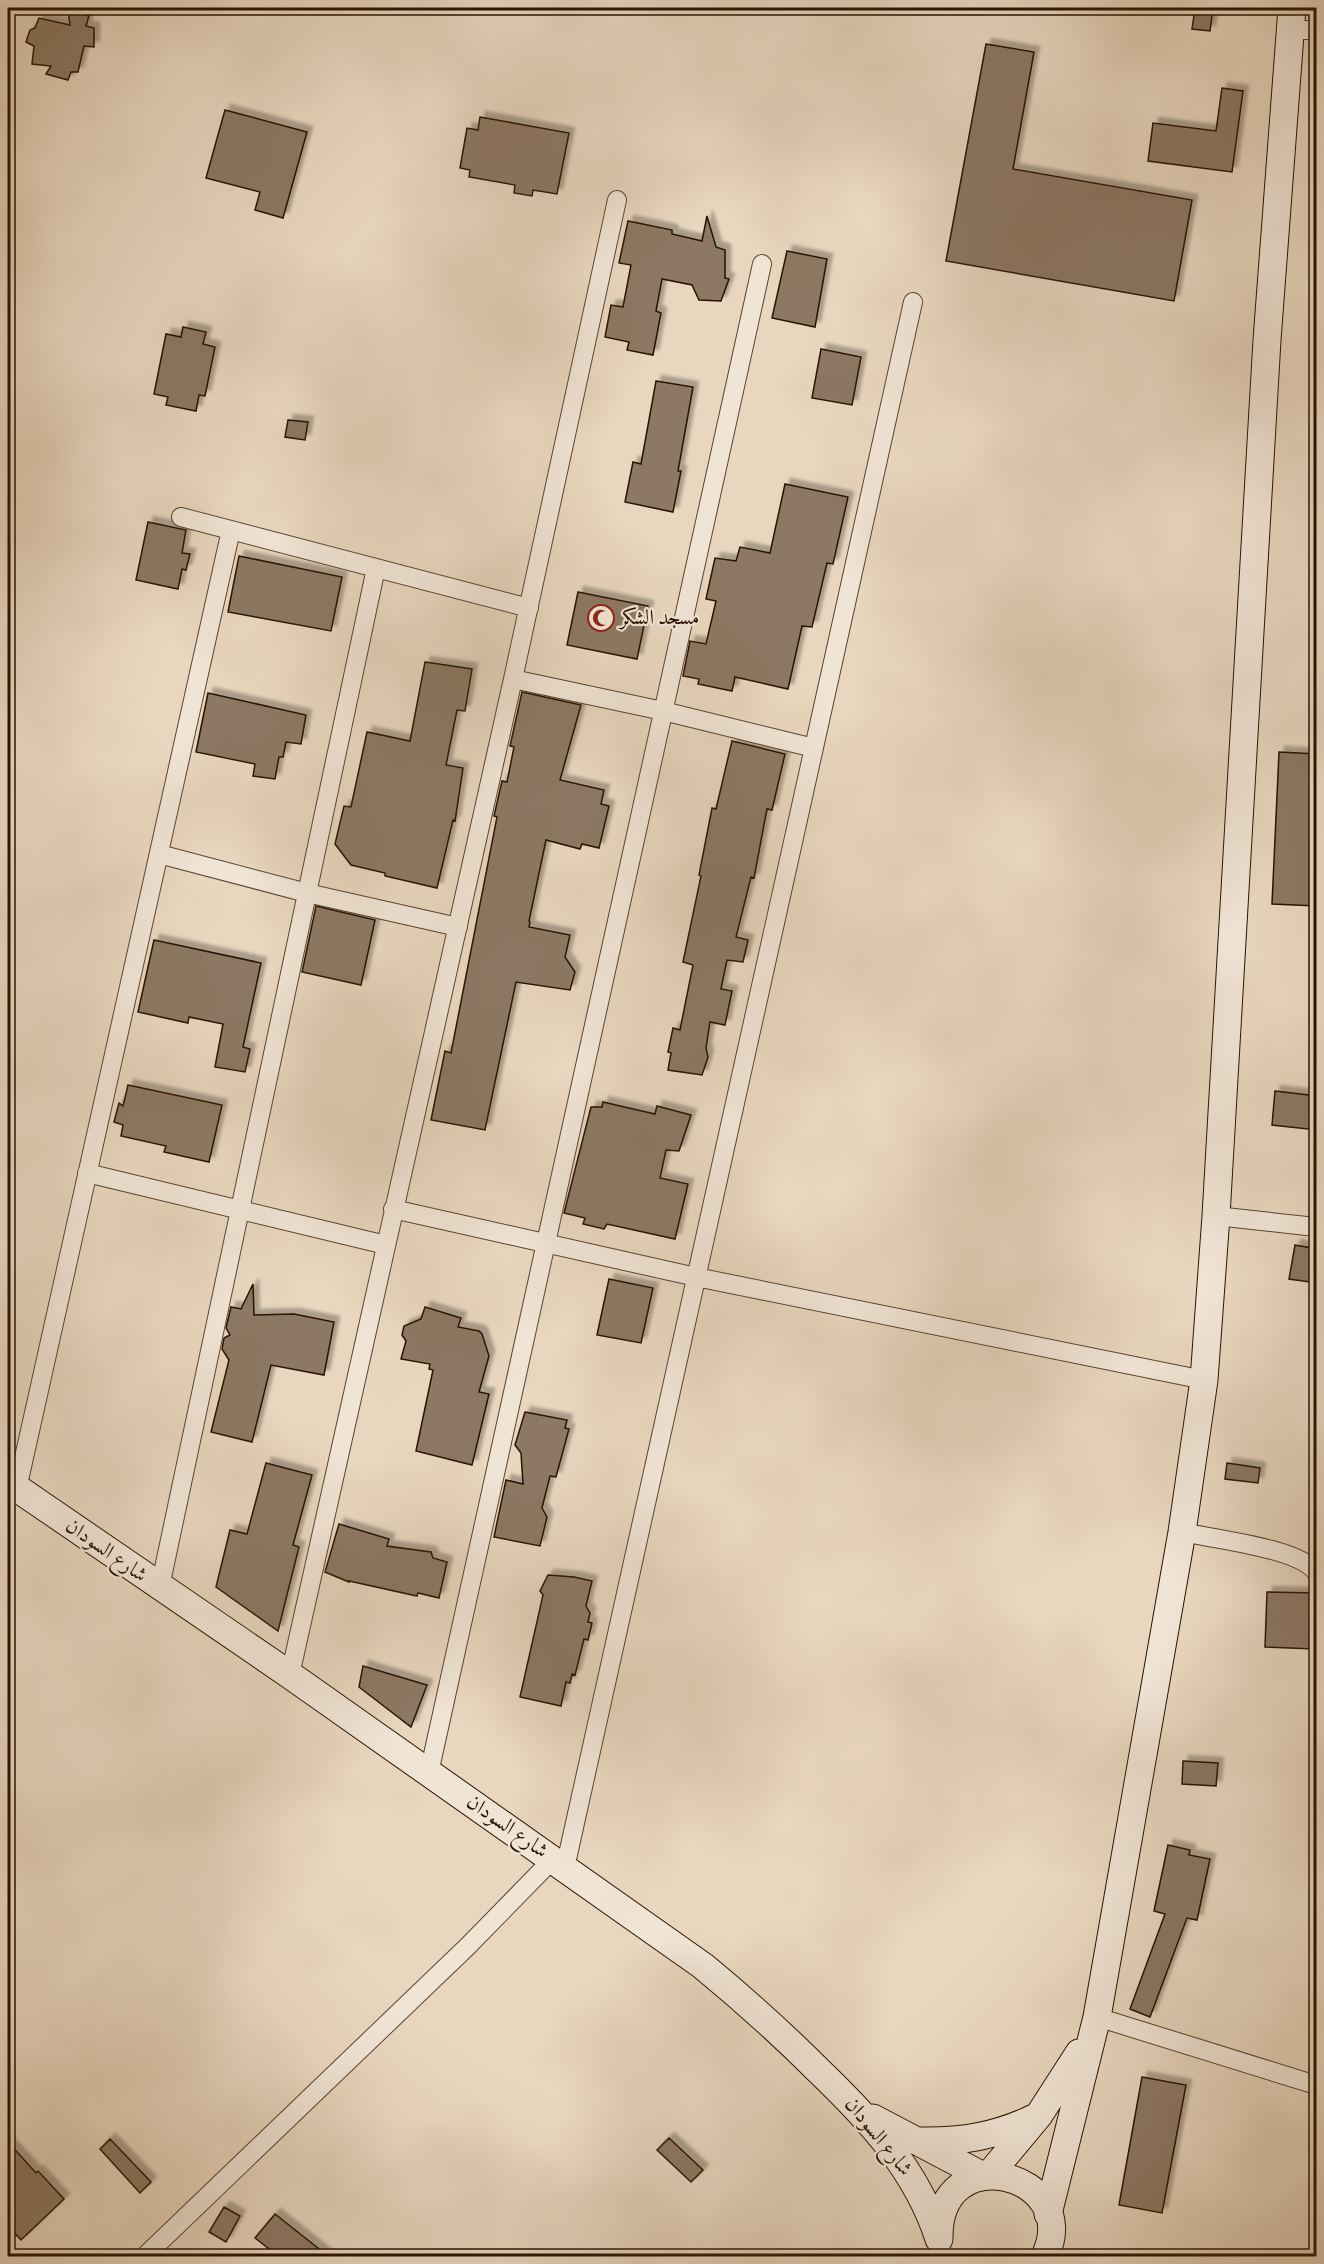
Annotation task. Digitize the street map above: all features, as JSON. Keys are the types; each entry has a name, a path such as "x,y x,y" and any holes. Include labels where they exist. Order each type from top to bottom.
{"street":[{"path":"1048,2214 1097,2017 1182,1532 1203,1380 1216,1216 1266,364 1300,23"},
{"path":"290,1675 529,608 617,200"},
{"path":"429,1773 762,264"},
{"path":"146,2256 460,1954 559,1863 696,1277 913,302"},
{"path":"181,517 529,608"},
{"path":"12,1485 87,1173 231,530"},
{"path":"160,1587 376,568"},
{"path":"513,680 663,711 814,748"},
{"path":"159,854 307,893 458,927"},
{"path":"87,1173 386,1245"},
{"path":"393,1209 696,1277 1203,1380"},
{"path":"1216,1216 1317,1227"},
{"name":"شارع السودان","path":"12,1485 290,1675 703,1966 765,2018 861,2112 915,2182 942,2248"},
{"path":"1182,1532 1291,1554 1317,1572"},
{"path":"1097,2017 1317,2085"},
{"path":"986,2176 1040,2115 1076,2059 1097,2017"},
{"path":"861,2112 986,2176"},
{"path":"917,2141 940,2142 982,2137 1040,2115"},
{"path":"942,2248 939,2225 942,2211 958,2188 986,2176 1008,2177 1026,2184 1036,2193 1048,2214 1051,2228 1045,2256"}],"building":[{"path":"1195,8 1213,8 1210,31 1192,29"},
{"path":"68,10 89,16 86,26 94,28 94,47 84,46 78,72 71,72 68,80 46,74 51,66 32,64 34,46 26,42 30,30 35,28 39,18 70,25"},
{"path":"986,44 1034,52 1013,169 1192,200 1174,301 946,261"},
{"path":"1222,88 1243,91 1232,172 1148,161 1153,123 1216,131"},
{"path":"225,110 307,132 283,218 255,210 260,192 206,178"},
{"path":"480,117 569,133 557,194 533,190 532,196 514,193 515,185 469,177 470,170 460,168 467,128 478,130"},
{"path":"707,216 716,247 725,250 725,278 729,279 721,301 699,300 692,285 662,279 656,311 661,313 653,355 627,350 629,342 605,337 611,305 623,307 631,265 619,263 628,221 672,230 672,234 702,241"},
{"path":"787,251 827,259 815,327 772,318"},
{"path":"183,327 206,332 203,344 215,347 205,396 199,395 196,411 166,405 168,397 154,394 166,334 181,337"},
{"path":"821,349 861,357 852,405 812,398"},
{"path":"656,381 693,387 673,512 625,502 633,462 641,464"},
{"path":"288,420 308,422 305,440 285,437"},
{"path":"785,484 848,497 833,564 827,563 812,627 802,626 788,689 735,677 732,691 698,684 699,679 683,676 690,641 706,644 716,601 706,599 715,558 736,561 740,547 770,553"},
{"path":"148,522 186,530 182,553 190,554 186,570 182,569 178,589 136,580"},
{"path":"239,556 342,577 331,631 228,612"},
{"path":"578,592 648,606 637,659 567,645"},
{"path":"425,662 472,669 465,711 457,710 446,765 463,768 455,821 453,820 437,888 385,876 385,873 351,865 335,844 344,806 351,807 367,732 410,741"},
{"path":"522,692 581,705 560,780 604,790 601,804 609,806 599,848 582,844 580,849 546,840 529,927 570,935 565,957 575,972 570,990 516,982 485,1130 431,1120 445,1051 451,1053 497,817 494,816 502,781 507,782 514,747 510,746"},
{"path":"208,693 306,715 301,744 286,742 283,757 279,757 275,779 253,776 255,764 196,752"},
{"path":"732,741 785,754 772,810 767,809 754,878 751,877 736,937 748,940 743,962 727,960 721,989 732,991 725,1025 710,1022 706,1048 708,1057 702,1075 668,1070 671,1053 668,1052 673,1028 680,1030 693,965 683,962 712,808 716,809"},
{"path":"1279,752 1317,754 1317,906 1272,904"},
{"path":"316,906 375,920 361,985 302,972"},
{"path":"154,940 261,963 243,1047 250,1049 245,1072 215,1067 223,1024 189,1017 188,1023 138,1012"},
{"path":"128,1085 222,1105 209,1162 164,1152 166,1146 121,1136 123,1125 114,1122 119,1103 123,1106"},
{"path":"1275,1091 1317,1096 1317,1130 1272,1125"},
{"path":"603,1102 655,1114 657,1106 691,1115 679,1151 666,1150 660,1178 688,1184 675,1239 607,1224 604,1229 583,1224 585,1218 564,1213 591,1107 602,1107"},
{"path":"1295,1245 1317,1249 1317,1283 1289,1279"},
{"path":"609,1279 653,1288 641,1343 597,1335"},
{"path":"253,1284 254,1315 294,1314 334,1322 324,1375 271,1365 252,1442 211,1432 229,1360 222,1349 224,1338 230,1335 226,1328 231,1307 241,1309"},
{"path":"425,1307 461,1318 458,1327 479,1331 489,1356 479,1392 489,1394 472,1465 416,1451 433,1370 429,1369 430,1364 401,1359 406,1341 402,1335 404,1326 421,1319"},
{"path":"525,1412 567,1420 565,1428 569,1429 556,1477 550,1476 542,1508 547,1517 540,1546 494,1537 506,1480 523,1484 521,1453 515,1445"},
{"path":"266,1463 312,1475 293,1545 299,1547 278,1631 216,1587 230,1530 247,1534"},
{"path":"1227,1463 1260,1468 1258,1483 1225,1479"},
{"path":"339,1524 389,1539 387,1546 431,1552 433,1558 447,1562 439,1598 418,1593 417,1596 349,1582 325,1572"},
{"path":"548,1575 592,1581 586,1606 590,1613 588,1622 592,1623 588,1640 584,1639 575,1675 572,1674 570,1683 566,1682 561,1706 520,1697 543,1595 540,1591"},
{"path":"1267,1592 1316,1593 1314,1649 1265,1647"},
{"path":"363,1666 427,1685 411,1727 359,1687"},
{"path":"1183,1761 1218,1763 1216,1786 1182,1784"},
{"path":"1168,1845 1190,1850 1189,1855 1210,1859 1197,1920 1187,1918 1150,2017 1130,2009 1165,1914 1154,1911"},
{"path":"1142,2077 1186,2085 1162,2213 1119,2205"},
{"path":"669,2138 703,2170 691,2182 657,2150"},
{"path":"110,2139 151,2182 140,2193 100,2149"},
{"path":"8,2142 64,2199 21,2240 8,2226"},
{"path":"224,2207 240,2216 226,2242 209,2232"},
{"path":"275,2214 328,2256 278,2256 255,2238"}],"place":[{"name":"مسجد الشكر","path":"601,618"}]}
